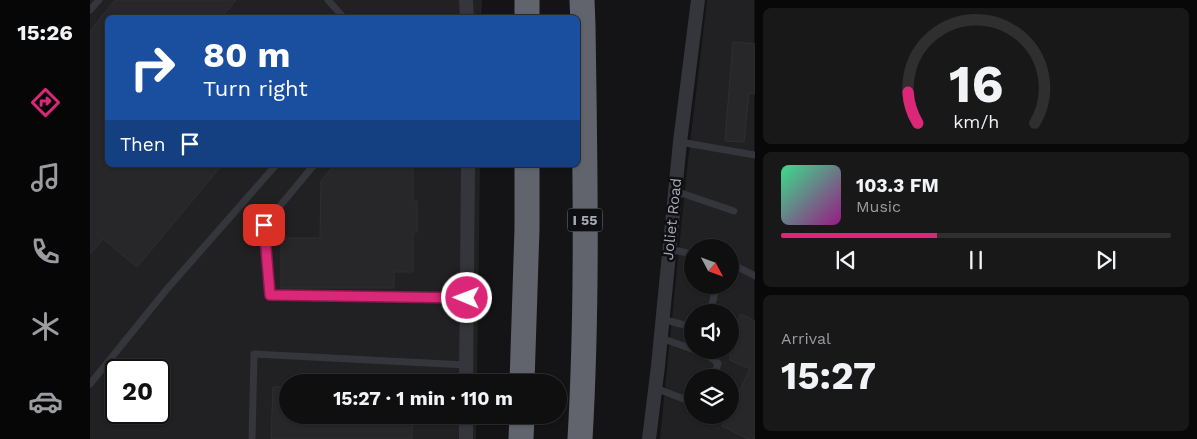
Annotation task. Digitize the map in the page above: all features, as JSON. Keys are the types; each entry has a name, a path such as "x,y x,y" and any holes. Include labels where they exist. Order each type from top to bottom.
{"highway":[{"path":"526,15 527,0"},
{"name":"I 55","path":"580,439 585,269 582,0"},
{"path":"522,374 527,230 526,167"},
{"path":"521,439 522,424"}],"street":[{"path":"466,0 467,15"},
{"name":"Joliet Road","path":"650,439 680,142 698,0"},
{"path":"466,374 468,167"},
{"path":"466,424 466,439"}],"lane":[{"path":"90,10 99,0"},
{"path":"328,0 341,15"},
{"path":"680,142 754,154"},
{"path":"90,384 167,289 274,167"},
{"path":"312,167 264,225 270,295 467,298"},
{"path":"675,191 734,211"},
{"path":"669,249 684,252"},
{"path":"739,268 754,276"},
{"path":"662,319 684,325"},
{"path":"661,338 684,346"},
{"path":"252,439 254,354 466,365"},
{"path":"713,359 718,362 716,369"},
{"path":"655,388 684,399"}],"shaded area":[{"path":"90,0 482,0 481,15 105,15 105,167 480,167 477,374 279,374 279,424 476,424 476,439 90,439"},
{"path":"707,0 754,0 754,439 660,439 687,169"}],"building":[{"path":"115,0 236,0 224,15 105,15 105,167 220,167 137,267 103,239 90,254 90,31"},
{"path":"733,42 755,44 755,94 749,93 744,142 725,141"},
{"path":"332,167 413,167 413,201 417,201 417,232 413,232 413,272 394,272 394,288 281,288 281,238 320,238 321,181"},
{"path":"741,314 755,321 755,439 748,439 722,426 723,424 739,424 739,392 750,369 730,360 739,359 739,318"},
{"path":"273,387 279,387 279,424 413,424 412,439 271,439"}],"route":[{"path":"264,225 270,295 467,298"}]}
